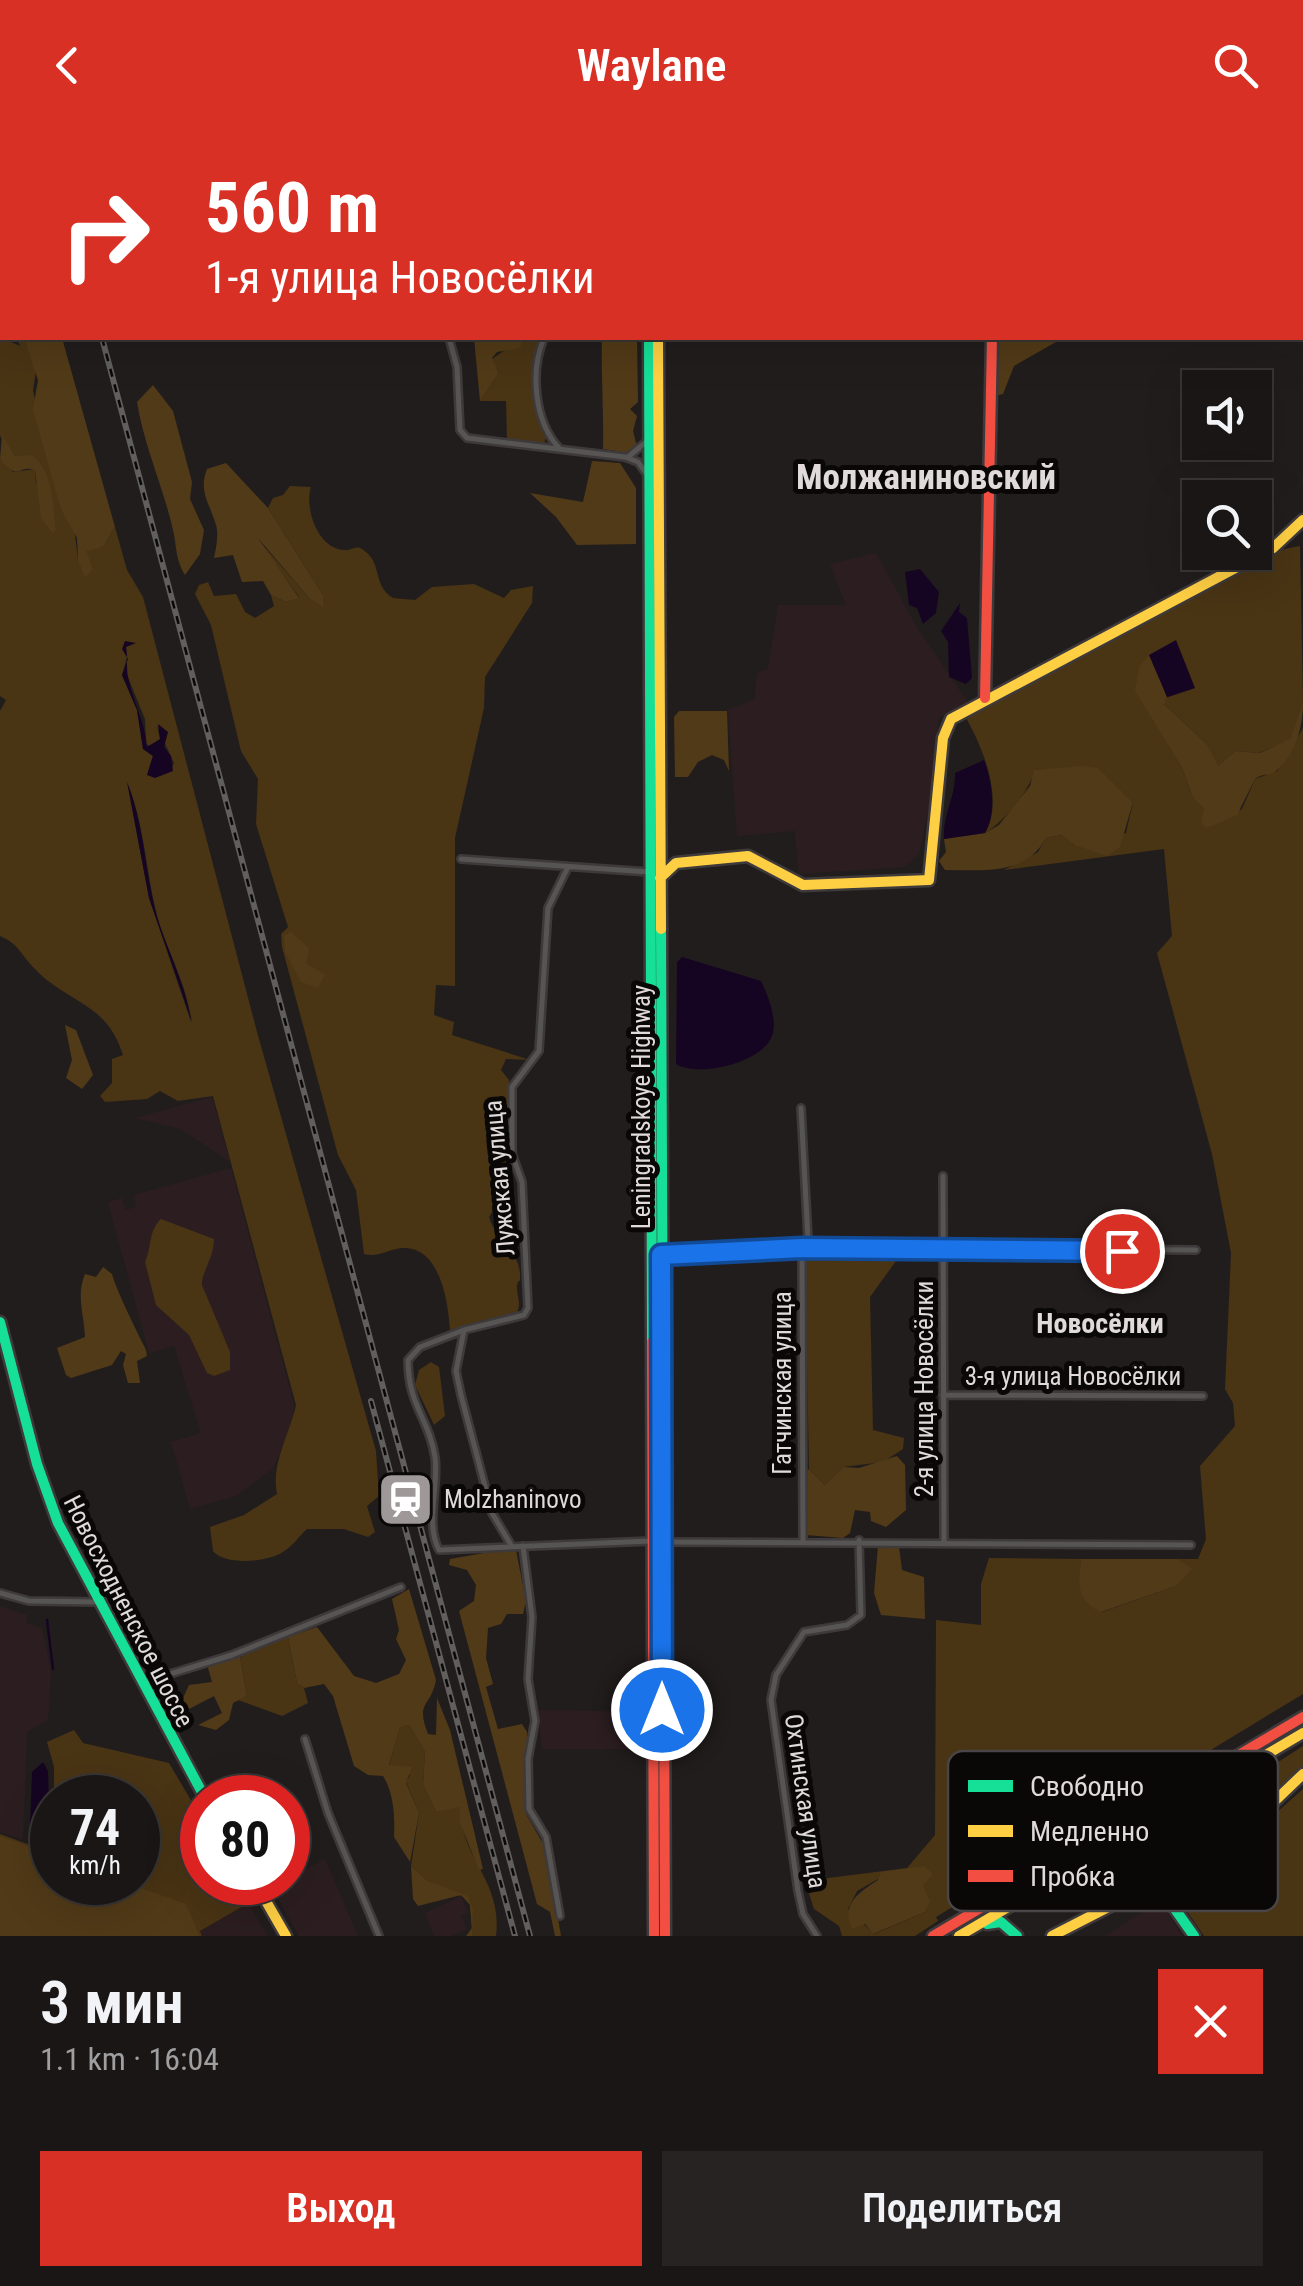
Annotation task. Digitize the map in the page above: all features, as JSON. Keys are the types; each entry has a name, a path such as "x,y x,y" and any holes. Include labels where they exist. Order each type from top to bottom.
{"main road":[{"name":"Leningradskoye Highway","path":"649,340 661,1255 656,1541 664,1936"},
{"name":"Leningradskoye Highway","path":"654,1936 656,875 660,850 658,340"},
{"path":"985,698 992,340"},
{"path":"656,875 676,863 748,856 803,884 929,880 944,731 951,719 1273,548 1303,520"},
{"path":"660,850 676,863"},
{"name":"Новосходненское шоссе","path":"0,1322 44,1491 192,1775"},
{"path":"1244,1751 1300,1718"},
{"path":"1274,1751 1303,1734"},
{"path":"1278,1799 1303,1774"},
{"path":"664,1902 674,1936"},
{"path":"268,1905 286,1936"},
{"path":"933,1936 975,1911"},
{"path":"958,1936 1001,1911"},
{"path":"1052,1936 1103,1911"},
{"path":"1177,1911 1194,1936"},
{"path":"975,1926 1001,1922 1015,1934"}],"street":[{"path":"451,340 458,367 463,434 473,440 625,457 638,462 650,482"},
{"path":"544,340 536,384 540,414 560,448"},
{"path":"625,457 642,448 650,427"},
{"path":"461,859 656,875"},
{"name":"Лужская улица","path":"511,1545 446,1553 439,1550 433,1536 434,1452 409,1394 408,1360 420,1348 464,1330 524,1314 528,1308 522,1182 512,1154 512,1087 539,1051 548,908 566,869"},
{"name":"Гатчинская улица","path":"800,1108 808,1239 802,1248 803,1540"},
{"name":"2-я улица Новосёлки","path":"942,1176 944,1541"},
{"path":"661,1255 802,1248 943,1252 1196,1250"},
{"path":"464,1330 456,1371 492,1513 511,1545 803,1540 1192,1545"},
{"name":"3-я улица Новосёлки","path":"944,1395 1203,1396"},
{"name":"Охтинская улица","path":"816,1936 803,1914 798,1891 771,1700 776,1676 804,1632 847,1625 861,1615 859,1540"},
{"path":"523,1546 532,1617 528,1679 535,1721 528,1759 530,1808 546,1838 560,1916"},
{"path":"141,1683 232,1655 401,1587"},
{"path":"0,1593 29,1601 99,1602"},
{"path":"305,1739 328,1813 379,1936"}],"shaded area":[{"path":"0,340 20,346 18,340 25,340 36,370 33,391 61,510 74,527 78,560 85,550 103,547 115,527 127,570 143,597 257,1032 376,1451 379,1496 367,1506 375,1532 368,1537 344,1529 307,1529 287,1550 267,1558 236,1561 213,1551 210,1527 244,1515 277,1494 279,1461 296,1405 213,1096 178,1101 160,1091 147,1099 105,1102 100,1096 112,1083 112,1059 123,1055 116,1037 97,1013 47,980 16,946 0,936 0,711 6,700 0,696 0,459 13,472 35,469 36,482 56,529 45,473 15,456 0,436","holes":["127,657 127,675 145,719 146,744 152,747 160,739 157,726 174,763 170,772 147,775 153,756 143,749 137,710 122,675","128,785 157,914 191,1022 149,898"]},
{"path":"25,340 63,340 115,527 103,547 86,551 93,569 85,578 78,560 77,538 61,510 33,410 38,380"},
{"path":"474,340 522,340 520,348 497,352 492,358 499,373 480,401"},
{"path":"520,340 539,340 532,389 536,414 546,438 544,443 507,439 506,401 480,401 499,373 492,359"},
{"path":"602,340 637,340 638,402 630,409 637,416 633,431 637,447 628,453 603,449"},
{"path":"997,340 1060,340 1014,366 1003,394 995,396"},
{"path":"153,385 173,411 192,482 190,499 204,530 200,554 185,575 137,402"},
{"path":"2,435 15,456 31,455 44,470 52,499 56,529 53,534 41,518 35,470 15,471 6,466 0,459"},
{"path":"592,461 620,463 636,488 636,544 577,545 556,517 530,493 583,502"},
{"path":"226,463 268,508 323,595 323,607 308,597 258,538 299,598 286,602 271,595 263,581 242,582 233,555 214,558 217,529 204,491 205,477 207,469"},
{"path":"290,486 311,487 312,516 321,536 336,548 358,547 366,552 383,588 393,598 415,600 432,587 474,584 504,598 511,590 533,586 532,603 485,677 484,708 455,838 455,986 436,985 434,1015 454,1022 452,1035 530,1060 506,1059 501,1070 509,1080 507,1153 513,1177 489,1217 518,1265 519,1307 517,1313 450,1330 440,1278 426,1256 402,1248 364,1254 356,1190 338,1155 282,947 281,934 288,927 256,824 258,779 241,751 211,625 195,594 199,585 208,582 214,596 236,594 245,612 255,618 274,606 271,595 286,602 299,597 255,536 308,597 323,595 268,508 273,498 283,495"},
{"path":"1300,546 1303,701 1290,740 1259,753 1235,751 1217,767 1207,744 1164,704 1163,699 1195,688 1140,698 1182,768 1193,798 1221,820 1242,809 1255,779 1277,771 1303,728 1303,1694 1209,1751 948,1751 948,1910 915,1936 842,1936 839,1926 814,1909 805,1881 907,1868 935,1835 936,1620 981,1625 981,1584 989,1558 1081,1559 1084,1596 1102,1612 1176,1586 1177,1559 1198,1559 1206,1539 1200,1466 1235,1426 1233,1403 1225,1389 1231,1253 1212,1154 1157,953 1172,936 1164,849 1004,870 1038,852 1046,838 1063,835 1075,845 1126,833 1133,802 1099,768 1035,770 1015,806 985,833 991,819 992,789 978,742 965,716 1244,570 1272,570 1272,555","holes":["878,1879 925,1912 874,1934 848,1909 857,1891"]},
{"path":"876,553 916,626 969,704 939,717 931,798 919,854 904,867 799,874 795,831 737,836 728,710 755,699 757,673 768,669 778,605 846,605 830,564"},
{"path":"920,569 939,592 936,613 923,624 917,608 909,605 905,572"},
{"path":"960,603 959,612 967,618 972,678 966,684 949,677 948,642 941,631"},
{"path":"1176,640 1195,688 1167,697 1149,655"},
{"path":"125,641 136,643 126,647 127,657 122,649"},
{"path":"1149,655 1167,697 1164,704 1207,744 1218,766 1235,751 1260,753 1290,739 1303,701 1300,729 1290,755 1274,772 1255,779 1237,815 1207,828 1201,823 1204,808 1193,798 1182,768 1135,691 1139,667"},
{"path":"127,662 147,747 160,739 158,724 168,732 164,747 171,756 173,771 155,778 147,775 153,756 143,749 137,710 122,675"},
{"path":"679,711 727,711 729,771 724,760 712,755 698,762 688,777 675,777 674,717"},
{"path":"984,760 992,797 985,833 944,839 955,773"},
{"path":"1099,768 1133,802 1120,847 1107,856 1075,845 1062,835 1046,838 1027,859 1015,865 989,870 945,870 939,861 946,852 944,839 985,833 999,825 1030,786 1034,770"},
{"path":"127,782 157,915 192,1022 149,898"},
{"path":"291,932 309,948 306,964 325,974 318,988 301,982 285,952 284,935"},
{"path":"682,957 761,981 774,1023 766,1046 729,1065 699,1069 676,1064 677,962"},
{"path":"65,1025 76,1030 93,1075 82,1089 66,1078 72,1060"},
{"path":"212,1097 230,1162 181,1129 135,1118"},
{"path":"231,1168 294,1405 290,1432 273,1468 236,1496 190,1509 171,1442 201,1433 174,1346 149,1353 108,1202 122,1198 125,1210 136,1207 134,1195"},
{"path":"161,1219 214,1239 202,1285 230,1352 230,1370 214,1376 207,1373 189,1335 156,1305 145,1262 154,1229"},
{"path":"805,1252 901,1254 870,1297 873,1430 904,1438 903,1449 883,1462 843,1467 825,1485 809,1469"},
{"path":"103,1267 112,1274 146,1350 147,1356 137,1361 140,1383 128,1383 123,1365 126,1354 121,1351 112,1365 71,1378 66,1375 57,1348 85,1337 82,1282 85,1274 96,1277"},
{"path":"431,1362 439,1367 445,1416 434,1425 415,1385 419,1370"},
{"path":"897,1456 905,1465 906,1510 886,1527 871,1521 870,1512 855,1510 850,1533 843,1538 806,1535 805,1472 809,1469 825,1485 843,1467 859,1468"},
{"path":"878,1546 899,1546 902,1570 924,1577 925,1619 881,1615 874,1593"},
{"path":"516,1550 526,1601 523,1614 507,1614 501,1624 488,1628 486,1658 493,1684 486,1687 498,1729 522,1724 527,1732 526,1814 546,1849 561,1936 555,1936 550,1912 537,1904 459,1611 474,1601 476,1585 467,1570 449,1565 450,1559"},
{"path":"1081,1559 1177,1559 1192,1569 1176,1586 1101,1612 1082,1595"},
{"path":"409,1589 436,1680 424,1709 424,1723 428,1734 436,1735 437,1698 450,1730 483,1869 479,1870 460,1823 460,1807 436,1812 423,1785 425,1752 409,1725 400,1727 389,1765 412,1767 406,1783 419,1813 410,1862 394,1837 387,1783 383,1776 368,1775 354,1766 333,1696 324,1684 304,1688 297,1683 288,1637 317,1627 354,1676 376,1683 399,1674 406,1660 396,1639 399,1630 392,1599"},
{"path":"0,1606 27,1615 26,1623 42,1628 51,1670 48,1720 27,1732 23,1840 0,1832"},
{"path":"288,1637 297,1683 304,1688 308,1703 282,1716 238,1700 247,1696 240,1657"},
{"path":"240,1657 247,1696 233,1703 229,1720 216,1730 198,1725 222,1713 214,1696 189,1709 185,1702 178,1702 165,1711 151,1684 156,1680 174,1701 183,1698 189,1685 212,1682 207,1664"},
{"path":"538,1710 639,1712 639,1749 542,1749"},
{"path":"409,1725 425,1752 423,1785 436,1812 460,1806 466,1840 493,1899 496,1936 472,1936 470,1900 428,1881 411,1866 419,1813 406,1782 410,1775 389,1766 400,1726"},
{"path":"74,1730 83,1743 169,1763 180,1782 180,1905 245,1905 200,1931 202,1936 0,1936 0,1834 30,1845 30,1905 160,1905 160,1775 54,1775 47,1742"},
{"path":"1303,1746 1303,1766 1278,1791 1278,1762"},
{"path":"43,1762 48,1775 32,1775"},
{"path":"1303,1789 1303,1936 1204,1936 1187,1911 1278,1911 1278,1811"},
{"path":"0,1836 30,1847 30,1905 160,1905 160,1895 186,1905 200,1936 0,1936"},
{"path":"325,1859 358,1936 299,1936 281,1905 310,1905 310,1867"},
{"path":"411,1866 428,1881 468,1896 473,1909 472,1936 466,1936 472,1928 470,1905 461,1895 418,1906 413,1899"},
{"path":"924,1866 933,1874 923,1886 930,1901 925,1912 873,1934 865,1924 852,1929 850,1906 878,1880 881,1872"},
{"path":"461,1896 468,1912 461,1916 467,1929 451,1936 434,1936 425,1913"},
{"path":"249,1905 268,1936 202,1936 200,1931"},
{"path":"1144,1911 1166,1911 1182,1936 1105,1936"}],"waterway":[{"path":"47,1620 53,1669"}],"railway":[{"path":"103,340 530,1936"},
{"path":"371,1401 515,1936"}],"traffic: fast":[{"path":"649,340 652,1342"},
{"path":"661,929 663,1408"},
{"path":"0,1322 37,1464 58,1523 193,1775"},
{"path":"1176,1911 1194,1936"},
{"path":"987,1924 1001,1922 1017,1936"}],"traffic: slow":[{"path":"658,340 661,929"},
{"path":"660,878 676,863 748,856 803,885 929,880 943,738 951,719 1273,548 1303,520"},
{"path":"1272,1751 1303,1733"},
{"path":"1278,1798 1303,1774"},
{"path":"268,1905 286,1936"},
{"path":"959,1936 1001,1911"},
{"path":"1052,1936 1101,1911"}],"traffic: jam":[{"path":"985,698 992,340"},
{"path":"652,1342 654,1936"},
{"path":"663,1408 665,1936"},
{"path":"1246,1751 1303,1717"},
{"path":"933,1936 975,1911"}],"place":[{"name":"Molzhaninovo","path":"405,1499"}],"district":[{"name":"Молжаниновский","path":"926,477"},
{"name":"Новосёлки","path":"1100,1323"}],"route":[{"path":"662,1710 661,1255 802,1248 1122,1251"}]}
